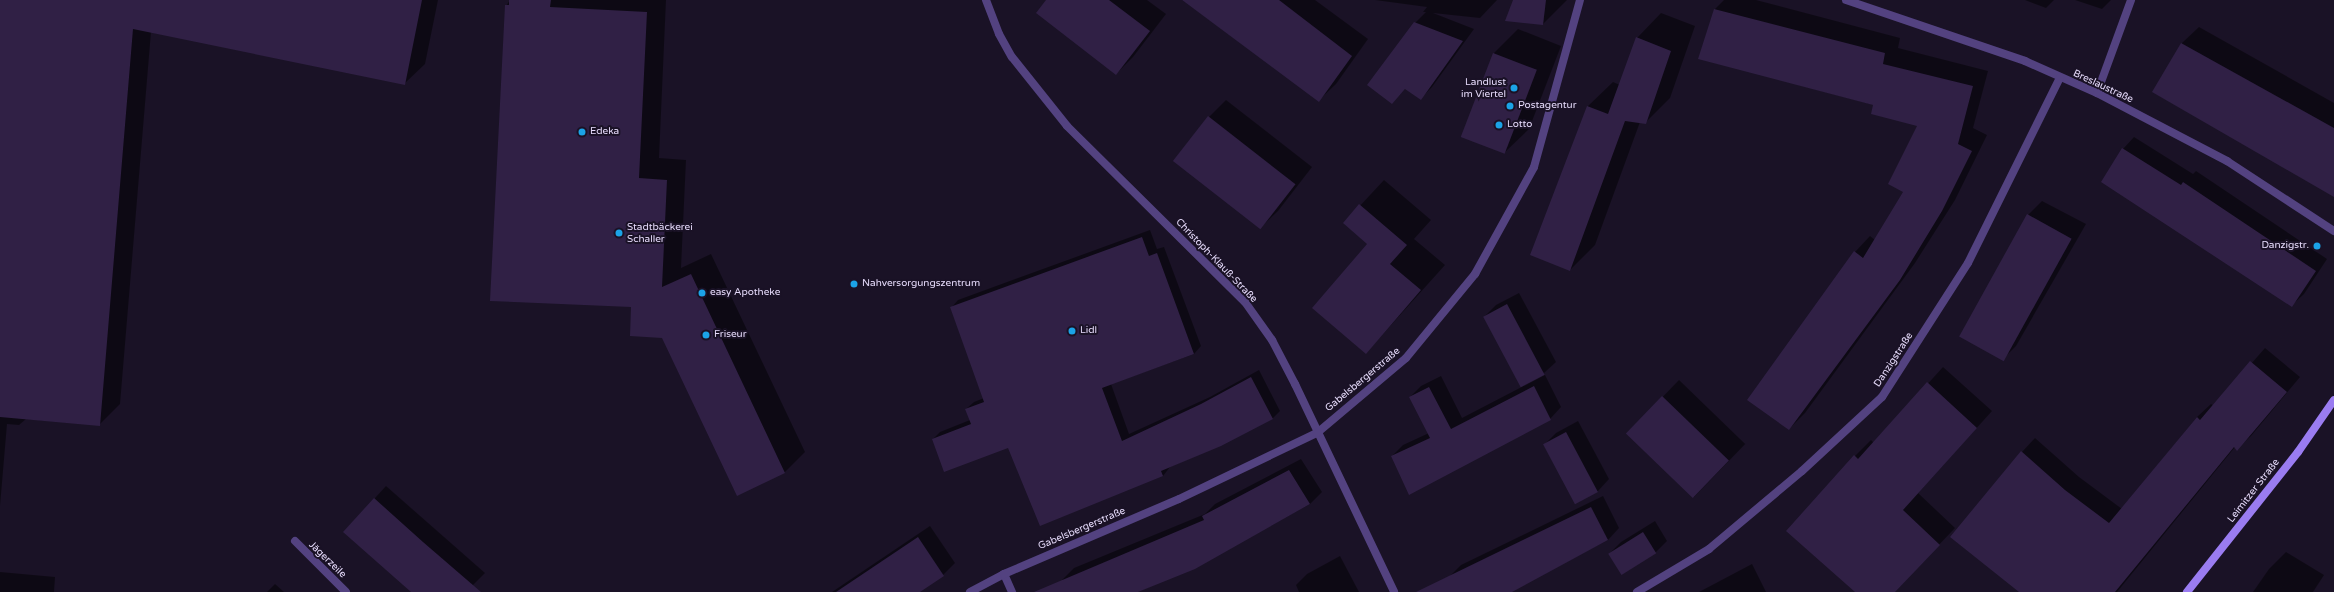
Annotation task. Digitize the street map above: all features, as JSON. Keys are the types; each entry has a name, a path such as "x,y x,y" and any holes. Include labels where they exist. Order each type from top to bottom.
{"street":[{"name":"Christoph-Klauß-Straße","path":"986,0 999,34 1012,57 1067,126 1245,302 1272,340 1295,384 1394,592"},
{"name":"Gabelsbergerstraße","path":"970,592 1004,574 1179,498 1317,433 1406,358 1476,274 1534,167 1580,0"},
{"name":"Breslaustraße","path":"1846,0 2025,61 2060,78 2097,93 2227,161 2334,231"},
{"path":"2097,93 2132,0"},
{"name":"Danzigstraße","path":"1637,592 1709,549 1802,471 1882,397 1968,263 2060,78"},
{"name":"Leimitzer Straße","path":"2188,592 2298,452 2334,400"},
{"name":"Jägerzeile","path":"295,541 346,592"},
{"path":"1004,574 1012,592"}],"building":[{"path":"0,0 422,0 405,85 133,29 100,426 0,417"},
{"path":"509,0 551,0 550,7 647,12 639,178 667,180 662,287 691,274 785,473 737,496 662,338 630,336 631,307 490,301 505,5 509,5"},
{"path":"1046,0 1109,0 1150,31 1116,75 1036,13"},
{"path":"1182,0 1279,0 1352,56 1319,102"},
{"path":"1513,0 1546,0 1543,25 1505,21"},
{"path":"1714,9 1885,53 1883,64 1973,86 1958,144 1972,151 1942,211 1900,280 1789,430 1747,400 1854,251 1863,258 1903,192 1888,184 1917,126 1871,114 1873,105 1698,59"},
{"path":"1414,22 1463,41 1421,100 1405,89 1392,104 1367,85"},
{"path":"1636,37 1671,51 1646,124 1625,121 1570,271 1530,255 1587,106 1608,114"},
{"path":"2181,43 2334,128 2334,197 2152,92"},
{"path":"1493,53 1537,70 1505,154 1461,137"},
{"path":"1208,116 1295,184 1260,229 1173,161"},
{"path":"2122,148 2181,185 2183,182 2316,271 2292,307 2101,182"},
{"path":"1359,204 1407,245 1390,264 1421,290 1366,354 1312,308 1367,244 1343,223"},
{"path":"2027,214 2072,239 2004,361 1959,336"},
{"name":"Lidl","path":"1142,237 1149,256 1157,253 1194,354 1102,388 1122,441 1201,404 1251,377 1273,419 1221,446 1161,471 1163,476 1040,526 1008,448 944,472 932,439 971,424 965,409 984,402 950,307"},
{"path":"1507,304 1545,375 1521,387 1483,317"},
{"path":"2250,361 2287,392 2237,451 2234,447 2115,592 2019,592 1950,537 2021,451 2065,490 2109,523 2197,417 2200,420"},
{"path":"1927,382 1977,428 1903,510 1940,545 1895,592 1855,592 1786,531 1854,455 1858,459"},
{"path":"1534,386 1551,420 1409,495 1391,456 1430,438 1409,397 1429,387 1451,429"},
{"path":"1662,396 1729,461 1693,498 1626,433"},
{"path":"1566,432 1598,492 1575,504 1543,444"},
{"path":"1289,470 1310,504 1195,569 1138,592 1034,592 1204,520 1202,516"},
{"path":"374,498 481,592 411,592 343,532"},
{"path":"1591,507 1608,540 1512,592 1416,592"},
{"path":"1643,532 1656,553 1621,575 1608,554"},
{"path":"918,537 944,576 920,592 836,592"}],"place":[{"name":"Landlust im Viertel","path":"1514,88"},
{"name":"Postagentur","path":"1510,106"},
{"name":"Lotto","path":"1499,125"},
{"name":"Edeka","path":"582,132"},
{"name":"Stadtbäckerei Schaller","path":"619,233"},
{"name":"Danzigstr.","path":"2317,246"},
{"name":"Nahversorgungszentrum","path":"854,284"},
{"name":"easy Apotheke","path":"702,293"},
{"name":"Lidl","path":"1072,331"},
{"name":"Friseur","path":"706,335"}]}
